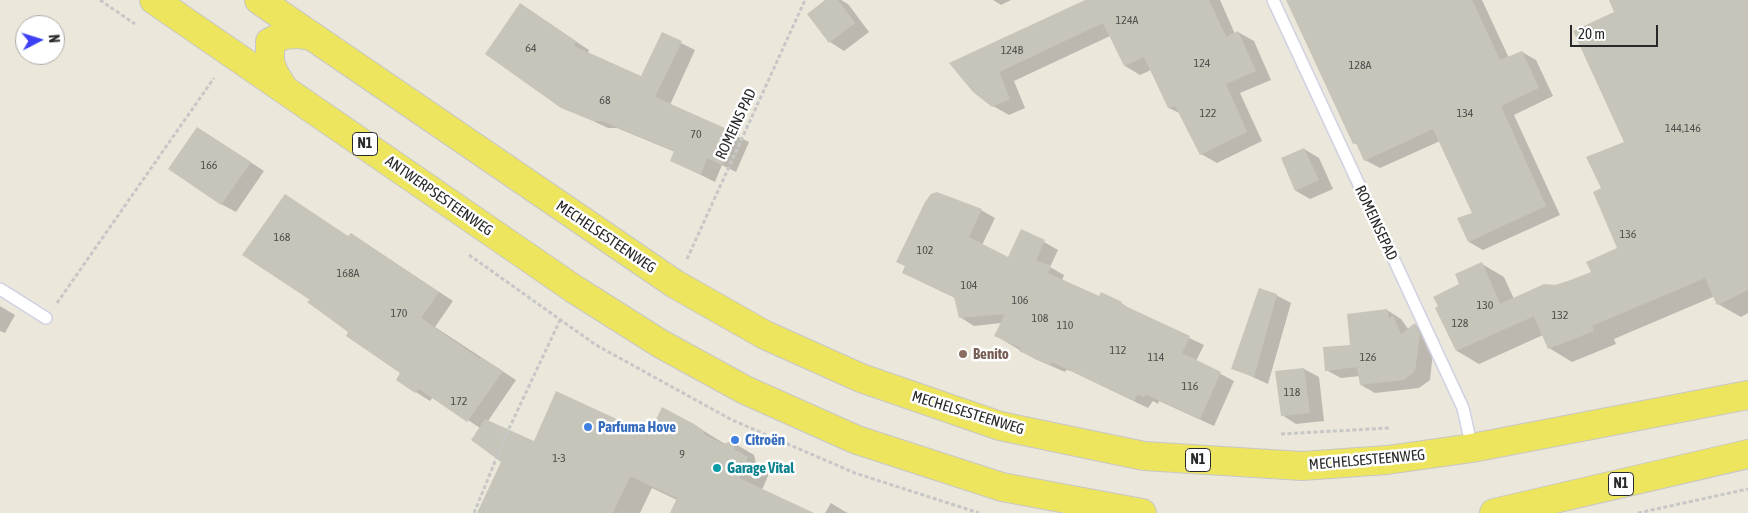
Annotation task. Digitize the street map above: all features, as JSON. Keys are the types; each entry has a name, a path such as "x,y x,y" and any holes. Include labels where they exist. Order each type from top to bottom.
{"main road":[{"name":"ANTWERPSESTEENWEG","path":"154,0 574,289 661,344 745,390 858,440 1002,487 1142,513"},
{"name":"MECHELSESTEENWEG","path":"260,1 675,284 765,334 861,378 1000,426 1144,456 1302,466 1387,460 1472,448 1748,395"},
{"name":"MECHELSESTEENWEG","path":"260,1 272,30 270,62 274,73 284,89"},
{"path":"234,55 251,52 284,35 311,36"},
{"name":"N1","path":"1494,513 1748,454"}],"lane":[{"name":"ROMEINSEPAD","path":"1272,0 1463,408 1472,448"},
{"path":"0,289 46,318"}],"path":[{"name":"ROMEINS PAD","path":"688,258 805,0"},
{"path":"46,318 214,78"},
{"path":"681,254 696,262"},
{"path":"474,513 505,437 560,320"},
{"path":"1273,434 1395,428"},
{"path":"1638,513 1748,489"}],"building":[{"path":"825,0 838,0 855,23 829,43 807,14"},
{"path":"1085,0 1209,0 1226,37 1238,31 1256,71 1226,84 1247,132 1200,155 1175,106 1168,108 1144,57 1124,66 1103,23 999,72 1010,99 992,107 973,92 949,63"},
{"path":"1286,0 1472,0 1500,60 1522,51 1539,88 1501,106 1546,206 1468,242 1457,218 1472,213 1433,129 1364,161 1356,143 1353,144"},
{"path":"1609,0 1748,0 1748,290 1717,305 1705,278 1592,326 1594,331 1548,349 1534,316 1456,351 1435,308 1438,306 1433,297 1459,284 1455,274 1482,262 1500,304 1544,284 1558,285 1591,272 1586,262 1617,248 1593,192 1601,188 1586,157 1624,142 1573,31 1614,12"},
{"path":"520,3 576,41 574,46 641,76 662,32 682,41 655,97 736,133 722,165 707,158 701,175 670,161 674,151 602,121 593,121 561,108 485,54"},
{"path":"197,127 251,162 221,205 168,169"},
{"path":"1304,148 1319,180 1295,191 1281,158"},
{"path":"937,192 982,209 969,237 1008,257 1021,229 1045,240 1036,260 1051,266 1048,273 1099,296 1101,292 1122,302 1121,304 1190,336 1182,353 1221,372 1200,419 1145,394 1144,397 1138,394 1134,401 1052,362 1050,365 1019,351 1021,348 994,336 1005,314 959,318 954,297 902,273 905,266 896,262 925,202 931,194"},
{"path":"285,194 348,236 351,233 439,292 421,318 480,359 481,357 503,371 467,422 419,389 415,393 396,380 400,373 346,336 348,332 307,302 310,300 242,255"},
{"path":"1259,288 1277,294 1254,377 1231,369"},
{"path":"1387,309 1389,318 1393,316 1401,334 1415,323 1420,334 1415,371 1404,380 1360,385 1357,367 1325,371 1323,347 1350,345 1347,314"},
{"path":"1304,368 1310,413 1281,416 1275,371"},
{"path":"556,391 649,434 662,407 694,424 703,430 704,434 723,444 732,441 735,450 748,457 739,478 814,513 670,513 677,498 630,476 613,513 477,513 501,462 471,440 485,419 534,441"}],"place":[{"name":"Benito","path":"963,354"},
{"name":"Parfuma Hove","path":"588,427"},
{"name":"Citroën","path":"735,440"},
{"name":"Garage Vital","path":"717,468"}]}
